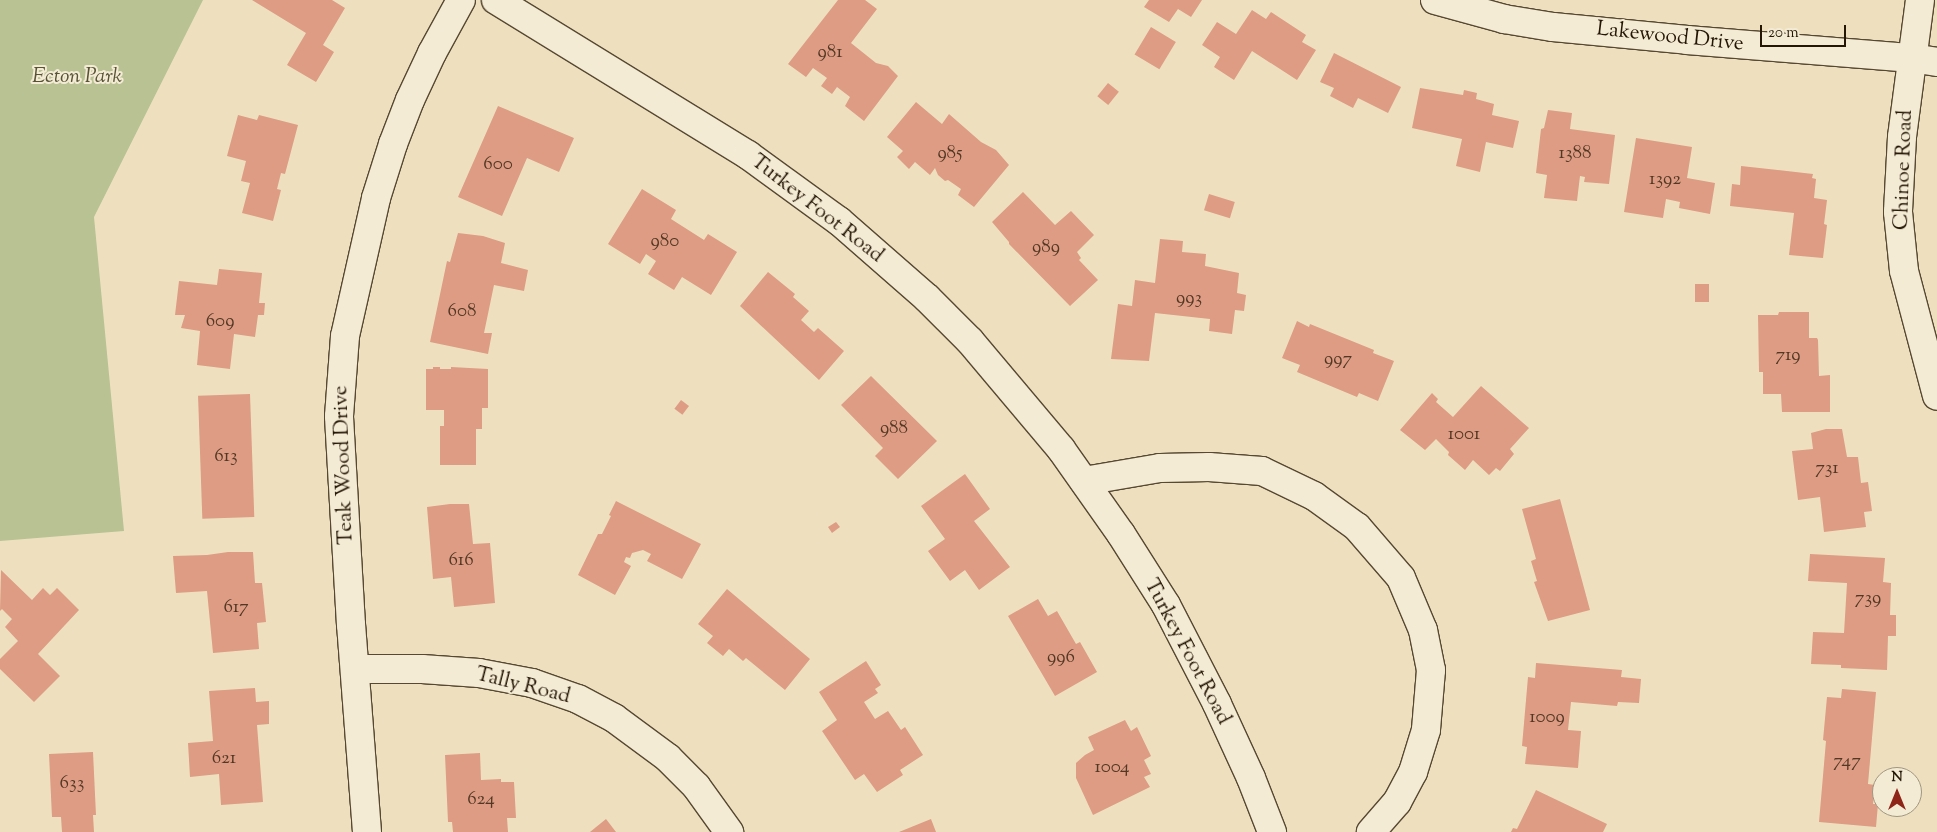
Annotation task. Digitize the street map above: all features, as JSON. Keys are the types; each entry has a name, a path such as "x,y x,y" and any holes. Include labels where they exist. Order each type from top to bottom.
{"street":[{"name":"Teak Wood Drive","path":"367,832 339,416 345,336 376,198 393,144 410,100 432,52 462,0"},
{"name":"Turkey Foot Road","path":"496,0 724,139 840,221 927,298 970,341 1061,448 1121,534 1166,605 1217,704 1251,778 1272,832"},
{"name":"Lakewood Drive","path":"1435,0 1504,19 1553,27 1925,60"},
{"name":"Chinoe Road","path":"1920,0 1925,60 1902,137 1898,212 1904,271 1937,396"},
{"path":"1084,481 1160,468 1209,467 1262,472 1314,496 1357,528 1401,578 1422,630 1431,670 1426,730 1414,772 1397,802 1371,832"},
{"name":"Tally Road","path":"355,668 422,668 479,673 532,683 578,699 614,718 668,758 696,786 728,832"}],"green space":[{"name":"Ecton Park","path":"0,0 203,0 94,217 124,531 0,541"}],"building":[{"path":"252,0 332,0 345,8 323,45 334,52 316,82 287,65 306,33"},
{"path":"838,0 865,0 877,9 851,43 876,63 888,66 898,76 864,121 845,106 850,97 837,87 832,94 821,86 827,78 813,68 806,77 788,64"},
{"path":"1149,0 1202,0 1191,17 1178,9 1169,22 1144,7"},
{"path":"1252,10 1266,19 1271,12 1306,35 1302,42 1316,50 1297,80 1252,51 1234,80 1214,67 1220,57 1202,45 1217,22 1236,34"},
{"path":"1151,27 1176,42 1159,69 1135,54"},
{"path":"1334,53 1401,87 1388,113 1358,98 1353,108 1330,96 1334,88 1320,82"},
{"path":"1108,83 1119,92 1108,105 1097,96"},
{"path":"1420,88 1463,95 1464,90 1477,93 1476,99 1494,104 1492,115 1519,121 1513,148 1486,142 1480,172 1456,166 1462,139 1412,128"},
{"path":"916,102 942,124 949,114 981,142 996,150 1009,165 974,207 958,195 961,189 948,180 945,181 938,175 935,168 930,175 915,162 909,169 897,157 903,151 887,137"},
{"path":"498,106 574,138 559,172 527,158 502,216 458,197"},
{"path":"1548,110 1572,113 1570,129 1615,135 1609,184 1584,182 1585,177 1580,176 1577,201 1544,198 1547,175 1536,173 1541,129 1544,128"},
{"path":"238,115 257,120 259,115 298,125 285,174 281,173 277,189 281,190 273,221 242,213 250,183 241,181 246,161 227,156"},
{"path":"1636,138 1692,147 1687,178 1715,183 1710,214 1679,208 1680,202 1666,199 1663,218 1624,212"},
{"path":"1741,166 1813,174 1812,178 1816,179 1814,198 1827,200 1824,224 1827,225 1823,258 1789,255 1794,213 1730,206 1732,184 1740,185"},
{"path":"642,189 676,210 671,219 704,240 708,234 737,252 711,295 682,277 674,290 648,274 656,261 646,254 640,264 608,244"},
{"path":"1023,192 1055,225 1071,211 1094,235 1077,252 1081,258 1079,260 1098,280 1070,306 1009,244 992,222"},
{"path":"1209,194 1235,202 1230,218 1204,210"},
{"path":"458,233 483,236 505,243 501,263 528,270 524,291 494,285 484,333 492,333 488,354 430,342 447,261 450,262"},
{"path":"1160,239 1183,241 1182,252 1206,254 1205,266 1239,273 1237,293 1246,295 1244,311 1235,310 1232,334 1209,331 1210,319 1155,313 1149,361 1111,359 1118,304 1132,306 1135,280 1155,283"},
{"path":"219,269 262,273 259,303 265,303 264,315 258,315 255,337 234,334 230,369 197,365 200,331 181,328 185,315 175,315 179,281 217,285"},
{"path":"768,272 795,294 793,297 809,311 801,320 814,332 818,328 844,351 819,380 740,306"},
{"path":"1695,284 1709,284 1709,302 1695,302"},
{"path":"1779,312 1809,312 1809,338 1817,338 1818,340 1819,376 1830,375 1830,412 1782,412 1781,394 1763,394 1763,372 1759,372 1758,315 1778,315"},
{"path":"1297,321 1309,327 1310,324 1374,350 1373,353 1394,361 1378,401 1359,393 1357,397 1297,372 1300,365 1282,358"},
{"path":"433,367 440,367 440,369 451,369 451,367 488,369 488,408 482,408 482,429 476,429 476,465 440,465 440,426 444,426 444,410 426,410 426,369 433,369"},
{"path":"871,376 937,441 898,479 875,456 883,448 841,405"},
{"path":"1481,386 1529,428 1510,449 1514,454 1500,471 1496,468 1489,475 1473,460 1465,470 1448,455 1449,452 1436,439 1425,450 1400,430 1432,393 1438,399 1436,402 1453,417"},
{"path":"250,394 254,517 202,519 198,396"},
{"path":"681,400 689,406 682,415 674,409"},
{"path":"1826,429 1842,429 1847,457 1858,457 1861,483 1868,482 1872,511 1864,512 1866,527 1824,532 1820,497 1798,500 1792,451 1813,449 1811,433"},
{"path":"965,474 990,509 974,521 1010,567 979,590 965,570 950,581 928,551 945,539 921,506"},
{"path":"1560,499 1590,610 1548,621 1534,582 1537,581 1531,561 1536,559 1522,509"},
{"path":"616,501 701,544 682,579 647,561 651,554 643,550 632,553 630,558 626,557 624,562 631,566 615,595 578,575 598,534 602,534"},
{"path":"469,504 473,544 490,543 495,603 454,607 451,577 433,579 427,507"},
{"path":"836,522 840,527 832,533 828,527"},
{"path":"253,552 255,583 262,583 266,622 257,623 259,649 213,653 207,591 176,593 173,556"},
{"path":"1810,554 1885,558 1883,582 1891,583 1890,615 1896,615 1896,636 1888,636 1887,670 1841,668 1841,665 1811,664 1813,632 1844,633 1847,583 1808,581"},
{"path":"1,570 32,600 43,588 50,595 57,588 79,610 38,654 60,676 34,702 0,669 0,659 18,641 5,627 12,619 2,609 0,611"},
{"path":"727,589 810,659 785,690 746,658 743,661 729,649 723,656 707,643 713,636 698,624"},
{"path":"1038,599 1048,616 1057,611 1076,644 1080,642 1097,672 1055,696 1008,616"},
{"path":"866,661 881,685 875,689 878,693 864,702 875,719 888,711 901,730 905,727 923,755 900,770 903,775 877,792 864,774 855,780 822,731 837,720 819,692"},
{"path":"1536,663 1622,670 1621,677 1641,679 1639,703 1618,702 1617,706 1571,702 1568,730 1581,731 1578,768 1525,764 1527,747 1522,746 1528,677 1535,678"},
{"path":"255,688 256,702 269,701 269,724 257,725 263,802 221,805 219,774 190,777 188,743 213,741 209,691"},
{"path":"1842,689 1876,692 1868,784 1872,785 1872,817 1877,817 1876,827 1819,822 1826,741 1823,740 1827,697 1841,698"},
{"path":"1125,720 1131,731 1137,727 1151,756 1144,760 1151,774 1144,777 1150,787 1093,815 1076,778 1076,763 1094,750 1088,737"},
{"path":"93,752 96,815 93,815 94,832 62,832 61,817 52,817 49,754"},
{"path":"480,753 481,780 501,779 501,782 514,782 516,818 507,818 508,832 453,832 452,822 448,822 445,755"},
{"path":"1536,790 1607,824 1603,832 1511,832 1513,828 1517,829"},
{"path":"606,819 616,832 590,832"},
{"path":"931,819 936,832 899,832"}]}
